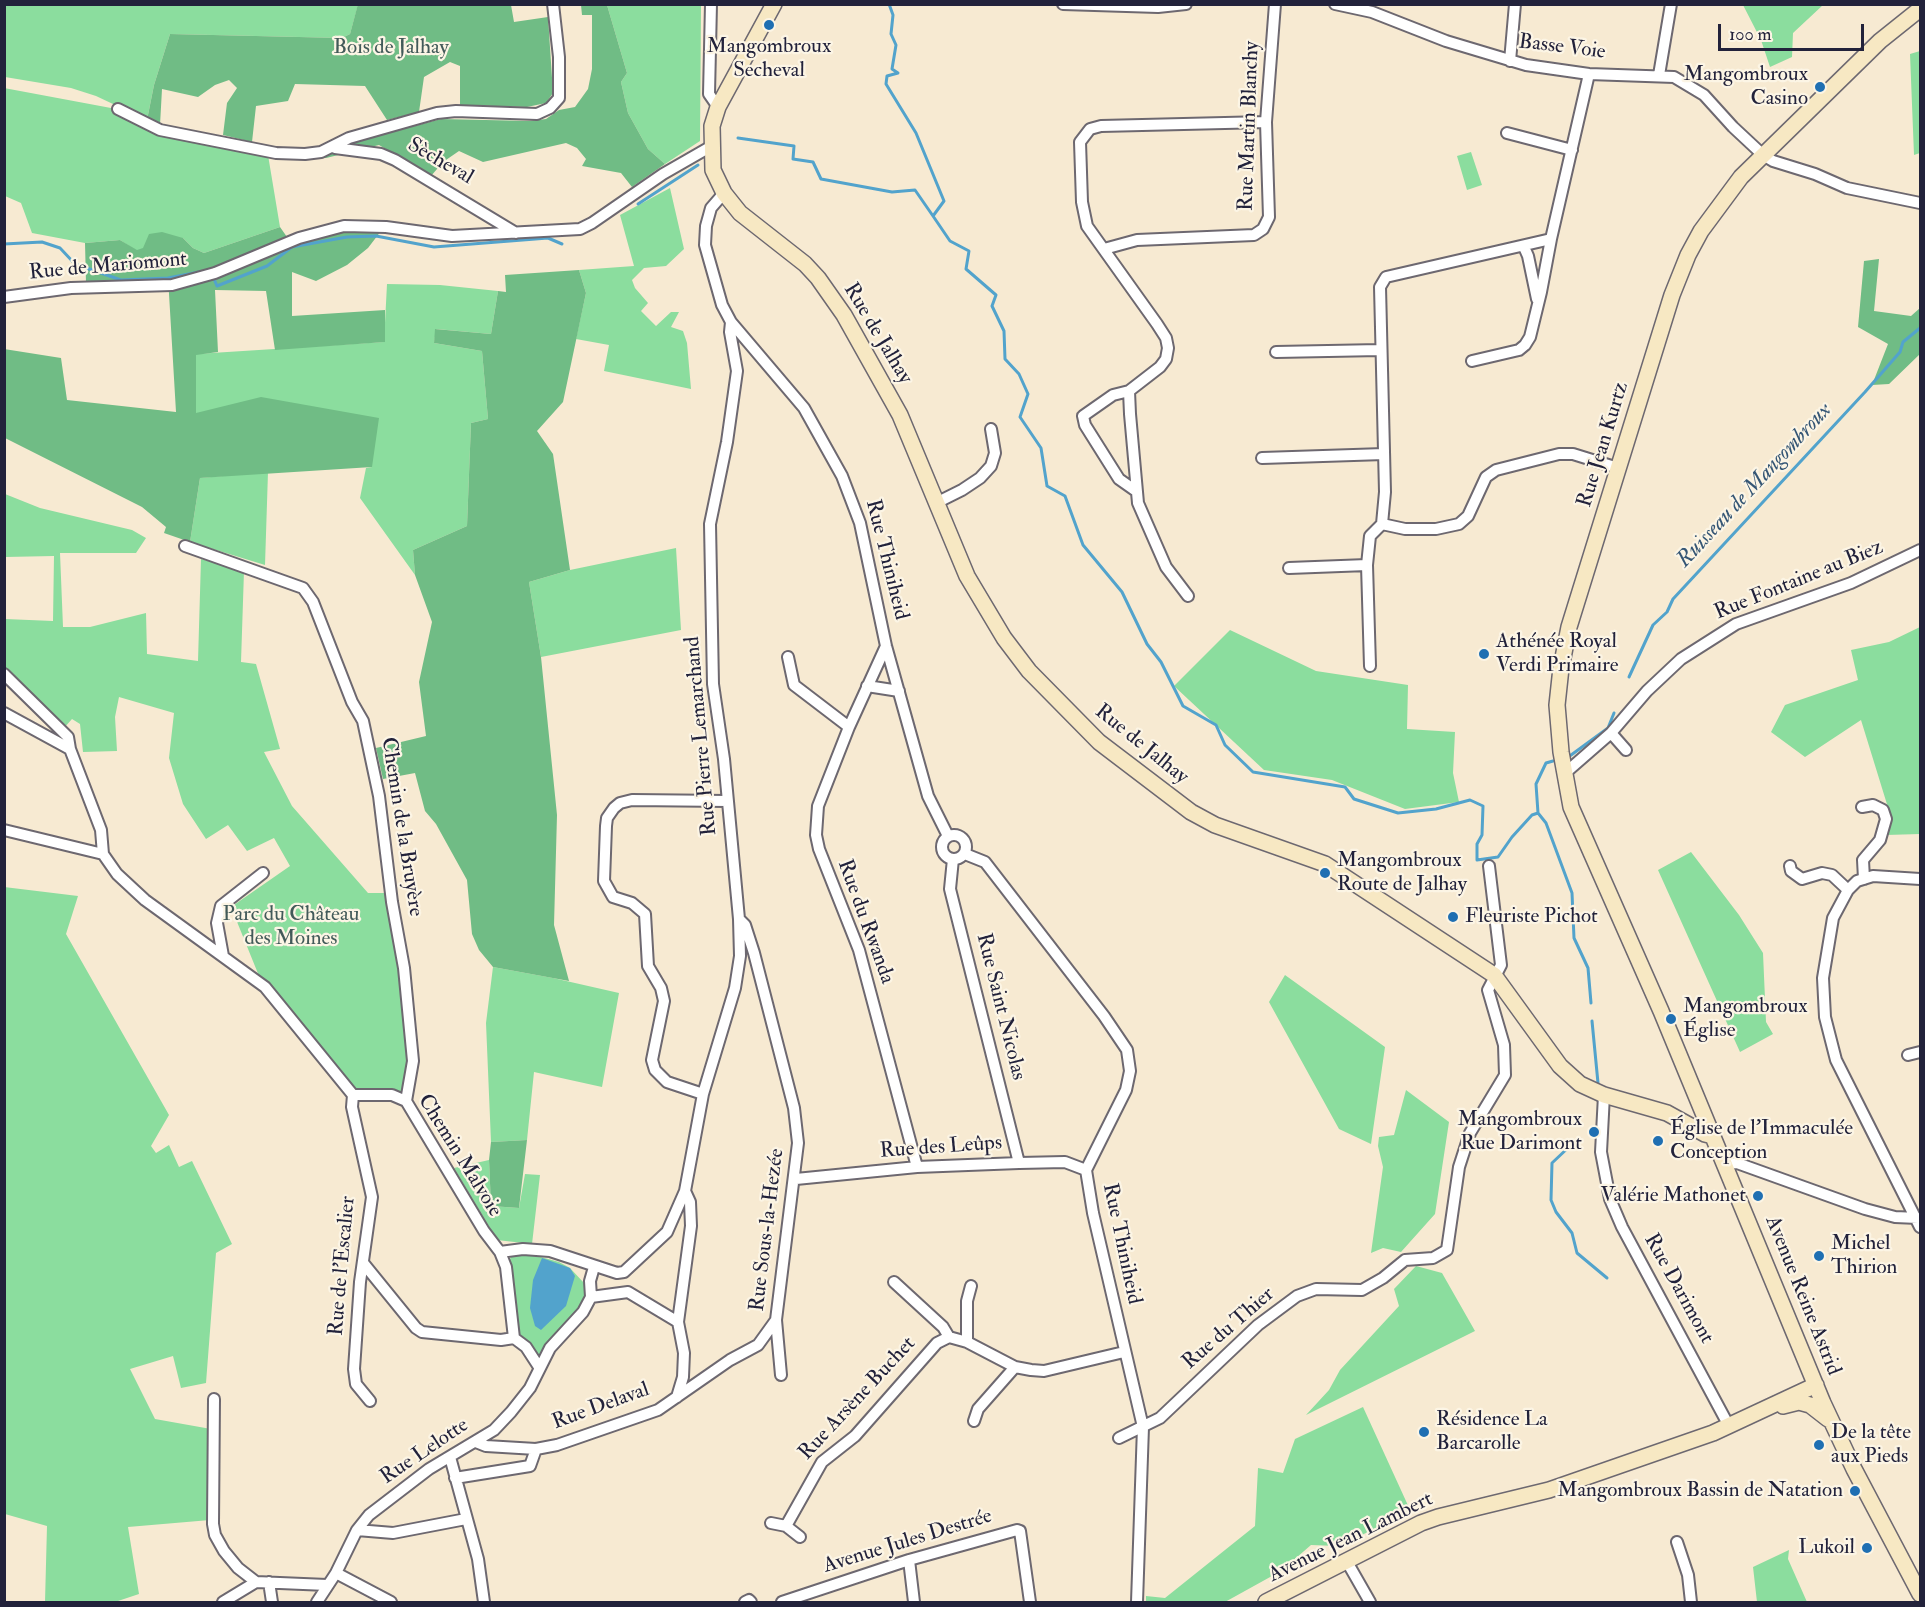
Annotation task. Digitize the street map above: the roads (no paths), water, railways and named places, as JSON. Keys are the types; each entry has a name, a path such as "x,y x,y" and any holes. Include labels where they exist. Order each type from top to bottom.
{"main road":[{"path":"710,147 712,126 718,107 774,4"},
{"name":"Rue Jean Kurtz","path":"1564,774 1558,728 1561,668 1569,627 1676,283 1688,255 1717,207 1763,155 1894,27 1920,9"},
{"name":"Rue de Jalhay","path":"710,147 713,170 724,193 740,213 805,264 830,293 884,382 938,502 967,576 1004,638 1029,671 1099,742 1191,812 1224,828 1325,864 1494,975 1560,1066 1580,1084 1604,1095 1667,1113 1713,1136"},
{"name":"Avenue Reine Astrid","path":"1564,774 1571,807 1725,1164 1816,1385 1833,1424 1920,1594"},
{"name":"Avenue Jean Lambert","path":"1729,1426 1816,1385"},
{"name":"Avenue Jean Lambert","path":"1266,1602 1346,1560 1438,1517 1549,1490 1799,1402 1810,1405 1833,1424"}],"street":[{"path":"118,109 160,130 276,153 305,154 334,148 349,138 437,113 544,112 555,104 560,88 553,4"},
{"path":"711,4 709,94 718,107"},
{"path":"1063,4 1157,6 1186,4"},
{"name":"Rue Martin Blanchy","path":"1104,249 1137,240 1254,235 1263,229 1269,217 1266,122 1275,4"},
{"name":"Basse Voie","path":"1335,4 1372,12 1510,62 1589,74 1674,77 1704,95 1763,155"},
{"path":"1510,62 1515,4"},
{"path":"1659,75 1671,4"},
{"path":"1472,361 1520,350 1530,337 1589,74"},
{"path":"1136,491 1119,479 1085,425 1083,416 1113,396 1129,391 1160,367 1166,359 1168,348 1166,338 1157,324 1087,226 1082,201 1080,142 1090,129 1101,126 1266,122"},
{"path":"1507,133 1572,150"},
{"name":"Rue de Mariomont","path":"4,297 71,288 172,285 215,273 299,238 344,226 386,227 452,236 580,229 592,224 663,174 710,147"},
{"name":"Sècheval","path":"334,148 381,154 395,160 516,233"},
{"path":"1763,155 1847,188 1920,203"},
{"name":"Rue Pierre Lemarchand","path":"594,1267 617,1273 633,1264 667,1232 685,1191 703,1094 735,988 740,956 739,919 728,801 713,684 710,524 727,442 737,371 730,332 731,322 722,305 705,245 706,226 711,208 724,193"},
{"path":"1370,666 1367,565 1370,537 1382,524 1384,454 1380,287 1386,277 1524,248 1551,239"},
{"path":"1524,248 1528,256 1538,302"},
{"name":"Rue Thiniheid","path":"731,322 804,408 842,476 860,523 886,646 928,795 948,836"},
{"path":"1276,352 1380,350"},
{"path":"1129,391 1136,491 1144,521 1166,567 1188,596"},
{"path":"938,502 981,478 991,466 995,453 991,429"},
{"path":"1262,458 1384,454"},
{"path":"1382,524 1405,529 1436,529 1454,526 1468,516 1486,477 1496,470 1559,454 1573,454 1618,468"},
{"name":"Chemin de la Bruyère","path":"185,546 303,588 313,602 352,702 363,721 379,796 392,902 407,989 413,1061 406,1101"},
{"name":"Rue Fontaine au Biez","path":"1564,774 1611,733 1647,691 1681,658 1736,624 1851,583 1920,550"},
{"path":"1289,568 1367,565"},
{"name":"Rue du Rwanda","path":"886,646 849,727 818,806 816,835 819,849 859,950 917,1167"},
{"path":"788,657 794,685 849,727"},
{"path":"4,674 68,737 70,749 101,830 103,854 117,874 145,900 265,987 353,1095"},
{"path":"867,686 899,691"},
{"path":"4,713 70,749"},
{"path":"1611,733 1626,750"},
{"path":"703,1094 668,1082 655,1070 652,1060 664,1000 661,988 648,966 647,919 640,908 613,897 604,881 606,826 607,818 614,808 620,803 632,800 728,801"},
{"path":"1862,807 1873,805 1883,810 1886,819 1880,840 1863,860 1864,879"},
{"path":"4,830 103,854"},
{"name":"Rue Thiniheid","path":"953,859 945,855 942,847 948,836 956,834 963,838 967,846 965,854 985,862 1104,1016 1127,1050 1130,1071 1126,1090 1086,1170 1090,1202 1143,1427 1137,1602"},
{"path":"953,859 965,854"},
{"name":"Rue Saint Nicolas","path":"953,859 950,889 1019,1163"},
{"name":"Rue du Thier","path":"1119,1438 1160,1418 1258,1325 1297,1296 1317,1289 1362,1290 1383,1278 1405,1260 1433,1258 1447,1250 1459,1167 1470,1133 1505,1075 1504,1045 1488,990 1501,965 1489,866"},
{"path":"1790,866 1791,871 1802,879 1822,873 1832,875 1848,890"},
{"path":"223,956 217,923 221,906 263,873"},
{"path":"1919,1223 1846,1085 1836,1060 1825,1017 1823,978 1833,918 1848,890 1857,881 1886,875 1920,879"},
{"name":"Rue Sous-la-Hezée","path":"739,919 745,925 754,953 794,1108 798,1143 796,1179 776,1320 781,1375"},
{"path":"1908,1054 1920,1052"},
{"name":"Chemin Malvoie","path":"353,1095 392,1095 406,1101 484,1231 500,1252"},
{"name":"Rue de l'Escalier","path":"353,1095 352,1107 372,1197 354,1369 356,1384 370,1401"},
{"name":"Rue Darimont","path":"1604,1095 1601,1152 1610,1199 1622,1227 1729,1426"},
{"name":"Rue des Leûps","path":"796,1179 917,1167 1019,1163 1065,1162 1086,1170"},
{"path":"1725,1164 1737,1163 1865,1209 1919,1223"},
{"name":"Rue Delaval","path":"677,1398 684,1377 684,1353 678,1322 692,1226 690,1202 685,1191"},
{"path":"539,1367 530,1352 514,1338 506,1267 500,1252 523,1249 550,1251 594,1267 590,1281 591,1298 628,1292 678,1322"},
{"path":"364,1264 416,1328 430,1334 501,1340 514,1338"},
{"name":"Rue Arsène Buchet","path":"894,1282 943,1327 949,1337 968,1342 1015,1367 1044,1371 1124,1352"},
{"path":"968,1342 967,1301 971,1286"},
{"name":"Rue Lelotte","path":"317,1602 336,1573 357,1530 369,1515 403,1488 476,1442 511,1412 530,1388 550,1348 583,1312 591,1298"},
{"name":"Rue Delaval","path":"476,1442 486,1446 536,1449 557,1445 658,1410 729,1360 758,1345 776,1320"},
{"name":"Rue Arsène Buchet","path":"786,1526 822,1462 855,1436 929,1349 949,1337"},
{"path":"974,1421 978,1409 1015,1367"},
{"path":"213,1399 213,1524 215,1535 231,1560 256,1582"},
{"name":"Rue Delaval","path":"455,1478 530,1466 536,1449"},
{"path":"450,1457 478,1559 484,1602"},
{"path":"357,1530 393,1533 466,1519"},
{"path":"771,1523 786,1526 801,1537"},
{"name":"Avenue Jules Destrée","path":"782,1602 807,1598 909,1560 1017,1530 1020,1531 1030,1602"},
{"path":"1677,1542 1688,1575 1691,1602"},
{"path":"909,1560 914,1602"},
{"path":"1346,1560 1370,1602"},
{"path":"336,1573 391,1602"},
{"path":"223,1602 256,1582 307,1583 327,1586"},
{"path":"269,1582 273,1602"},
{"path":"745,1602 749,1600 751,1602"}],"water":[{"path":"542,1258 570,1268 575,1276 566,1306 541,1330 535,1326 530,1308 533,1280"}],"waterway":[{"path":"889,4 893,15 891,34 896,45 892,69 898,73 887,76 886,84 916,133 944,201 933,216 950,241 969,251 966,269 996,295 992,306 1004,331 1005,359 1019,374 1028,394 1020,417 1041,448 1047,486 1065,496 1083,545 1122,592 1147,644 1161,662 1183,706 1216,725 1225,745 1253,772 1345,787 1354,799 1398,813 1436,809 1470,800 1483,806 1482,835 1477,844 1477,860 1498,857 1512,837 1532,815 1538,813"},
{"path":"738,138 794,146 793,159 813,162 821,179 892,192 915,190 933,216"},
{"path":"638,204 698,165"},
{"path":"214,279 217,286 267,266 292,247 347,237 376,236 434,247 548,238 562,244"},
{"path":"4,244 42,242 60,248 75,264 121,280 168,278 204,271"},
{"name":"Ruisseau de Mangombroux","path":"1629,677 1653,625 1667,612 1673,599 1865,392 1900,352 1903,342 1920,328"},
{"name":"Ruisseau de Mangombroux","path":"1567,758 1608,728 1614,713"},
{"name":"Ruisseau de Mangombroux","path":"1553,761 1546,763 1536,784 1538,813 1546,823 1572,893 1574,938 1588,968 1591,1003"},
{"name":"Ruisseau de Mangombroux","path":"1592,1021 1598,1083"},
{"name":"Ruisseau de Mangombroux","path":"1570,1146 1552,1163 1551,1200 1556,1212 1572,1233 1577,1253 1607,1278"}],"place":[{"name":"Mangombroux Secheval","path":"769,25"},
{"name":"Mangombroux Casino","path":"1820,87"},
{"name":"Athénée Royal Verdi Primaire","path":"1484,654"},
{"name":"Mangombroux Route de Jalhay","path":"1325,873"},
{"name":"Fleuriste Pichot","path":"1453,917"},
{"name":"Mangombroux Église","path":"1671,1019"},
{"name":"Mangombroux Rue Darimont","path":"1594,1132"},
{"name":"Église de l’Immaculée Conception","path":"1658,1141"},
{"name":"Valérie Mathonet","path":"1758,1196"},
{"name":"Michel Thirion","path":"1819,1256"},
{"name":"Résidence La Barcarolle","path":"1424,1432"},
{"name":"De la tête aux Pieds","path":"1819,1445"},
{"name":"Mangombroux Bassin de Natation","path":"1855,1491"},
{"name":"Lukoil","path":"1867,1548"}],"park label":[{"name":"Bois de Jalhay","path":"391,48"},
{"name":"Parc du Château des Moines","path":"291,927"}]}
